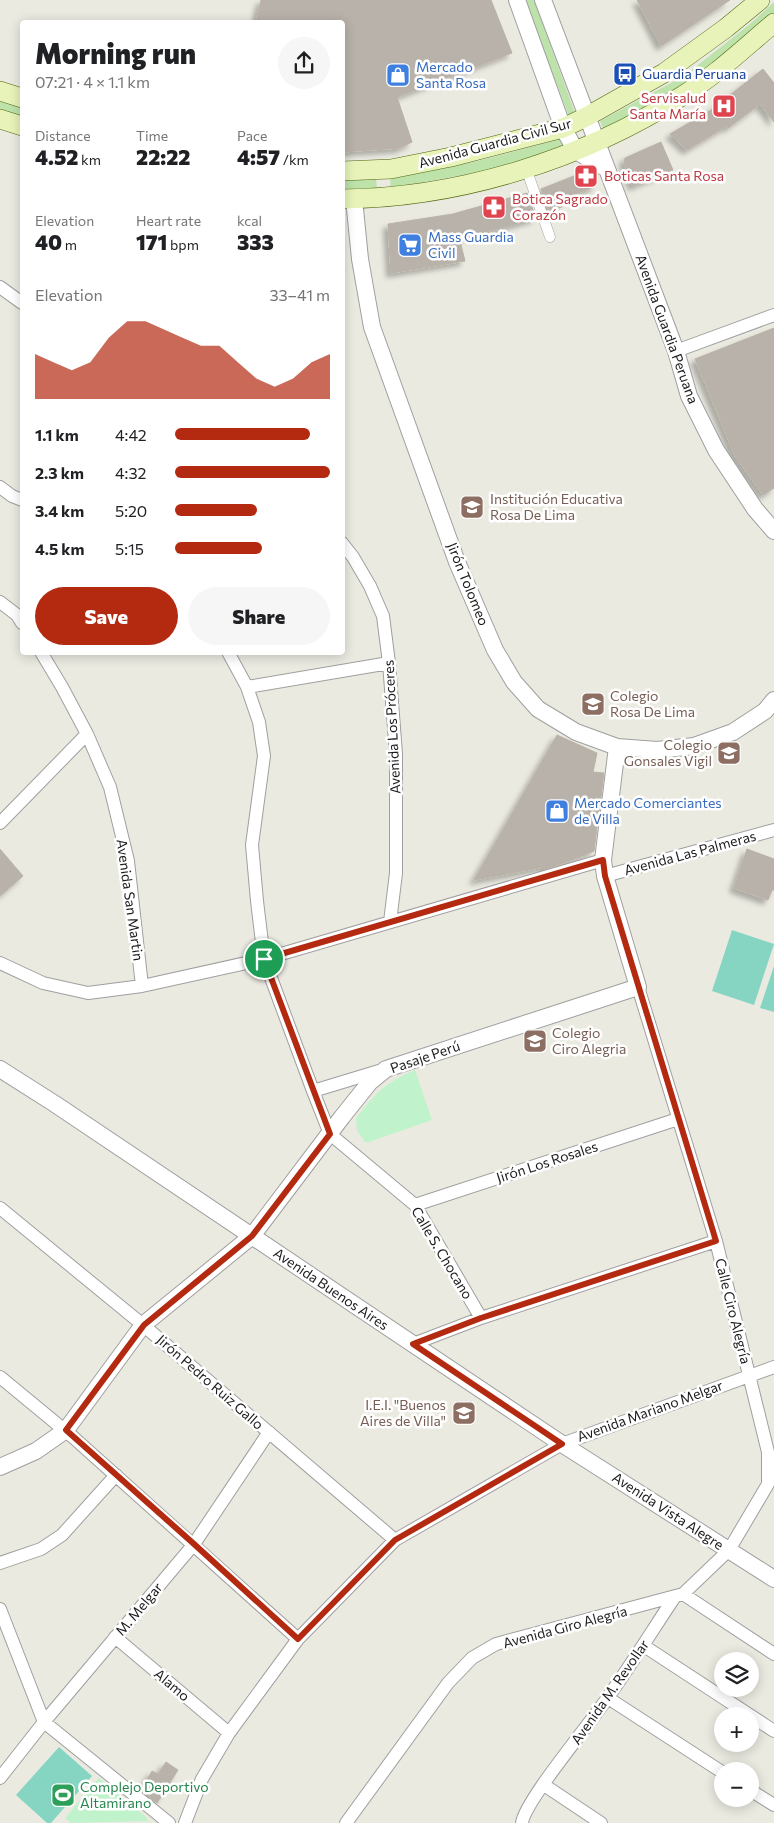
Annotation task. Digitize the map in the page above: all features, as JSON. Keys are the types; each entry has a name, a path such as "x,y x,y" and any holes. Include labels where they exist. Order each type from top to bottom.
{"main road":[{"name":"Avenida Guardia Civil Sur","path":"345,171 400,167 451,157 563,128 586,118 664,73 726,28 760,0"},
{"name":"Avenida Guardia Civil Sur","path":"348,199 436,189 482,181 576,151 643,119 684,95 774,23"},
{"path":"0,91 20,97"},
{"path":"0,119 20,125"}],"street":[{"path":"517,0 563,128 576,151 607,168"},
{"name":"Avenida Guardia Peruana","path":"543,0 676,352 689,396 716,450 755,510 774,531"},
{"path":"526,168 550,237"},
{"name":"Jirón Tolomeo","path":"348,199 372,327 457,562 495,650 514,682 538,709 576,732 617,747 657,750 694,746 733,732 765,711 774,700"},
{"path":"0,288 20,302"},
{"path":"676,352 774,315"},
{"path":"0,487 20,499"},
{"name":"Avenida Los Próceres","path":"345,547 353,556 370,586 383,616 389,663 396,754 396,873 390,922"},
{"path":"0,602 17,615 20,620"},
{"name":"Avenida San Martin","path":"43,655 87,734 110,788 128,861 142,986"},
{"path":"230,655 247,687 259,722 264,756 252,845 264,959 330,1134"},
{"path":"247,687 389,663"},
{"path":"0,823 87,734"},
{"name":"Calle Ciro Alegría","path":"617,747 603,860 605,876 716,1241 768,1452 771,1484 729,1550"},
{"name":"Avenida Las Palmeras","path":"605,876 774,830"},
{"name":"Avenida Las Palmeras","path":"0,963 43,983 88,993 142,986 264,959 603,860"},
{"name":"Pasaje Perú","path":"0,1468 36,1451 66,1430 144,1325 252,1236 370,1082 386,1069 638,986"},
{"name":"Avenida Buenos Aires","path":"0,1069 562,1444"},
{"path":"313,1091 386,1069"},
{"name":"Jirón Los Rosales","path":"415,1205 678,1118"},
{"name":"Calle S. Chocano","path":"330,1134 415,1205 481,1318"},
{"name":"Jirón Pedro Ruiz Gallo","path":"0,1208 144,1325 395,1540"},
{"path":"413,1344 481,1318 716,1241"},
{"name":"Avenida Mariano Melgar","path":"185,1823 202,1779 229,1732 298,1639 395,1540 562,1444 774,1367"},
{"path":"3,1381 66,1430 298,1639"},
{"name":"M. Melgar","path":"0,1778 44,1722 194,1544 269,1432"},
{"name":"Avenida Vista Alegre","path":"562,1444 774,1579"},
{"path":"0,1563 41,1549 62,1535 116,1475"},
{"name":"Avenida Giro Alegría","path":"346,1823 448,1683 472,1658 496,1644 678,1596 729,1550"},
{"path":"678,1596 774,1654"},
{"name":"Avenida M. Revollar","path":"522,1823 544,1784 608,1698 678,1596"},
{"path":"0,1609 44,1722 168,1823"},
{"name":"Alamo","path":"115,1637 229,1732"},
{"path":"644,1646 774,1731"},
{"path":"608,1698 714,1767"},
{"path":"544,1784 602,1823"},
{"path":"759,1796 774,1805"}],"green space":[{"path":"524,0 534,0 575,113 569,116"},
{"path":"774,2 774,16 689,84 603,129 600,121 684,76 750,24"},
{"path":"0,98 20,104 20,116 0,110"},
{"path":"560,139 564,148 479,172 391,188 390,179 478,161"},
{"path":"376,178 377,190 345,190 345,179"},
{"path":"415,1070 432,1120 366,1143 357,1131 356,1118 388,1084"},
{"path":"99,1778 149,1821 71,1823 65,1818"}],"shaded area":[{"path":"732,930 774,944 754,1005 712,991"},
{"path":"774,966 774,1012 760,1008"},
{"path":"59,1747 92,1776 51,1823 47,1823 16,1795"}],"building":[{"name":"Mercado Santa Rosa","path":"261,0 491,0 512,53 397,97 412,142 400,148 345,152 345,20 256,20"},
{"path":"637,0 730,0 661,46"},
{"path":"763,69 774,83 774,122 760,104 728,128 727,126 687,150 670,134 711,110"},
{"path":"661,142 673,170 633,186 624,163 625,158"},
{"path":"589,170 596,186 560,200 562,207 549,212 541,189"},
{"path":"527,193 536,218 486,232 459,237 465,261 391,273 388,224 453,214"},
{"path":"774,328 774,488 763,495 735,456 695,359"},
{"name":"Mercado Comerciantes de Villa","path":"557,735 597,753 593,772 604,773 594,851 545,869 544,867 474,880"},
{"path":"0,849 23,876 0,896"},
{"path":"747,849 774,859 774,890 772,890 768,900 734,888"},
{"path":"166,1762 178,1770 157,1803 141,1790 152,1771 158,1774"}],"place":[{"name":"Guardia Peruana","path":"625,74"},
{"name":"Mercado Santa Rosa","path":"398,75"},
{"name":"Servisalud Santa María","path":"724,106"},
{"name":"Boticas Santa Rosa","path":"586,176"},
{"name":"Botica Sagrado Corazón","path":"494,207"},
{"name":"Mass Guardia Civil","path":"410,245"},
{"name":"Institución Educativa Rosa De Lima","path":"472,507"},
{"name":"Colegio Rosa De Lima","path":"593,704"},
{"name":"Colegio Gonsales Vigil","path":"729,753"},
{"name":"Mercado Comerciantes de Villa","path":"557,811"},
{"name":"Colegio Ciro Alegria","path":"535,1041"},
{"name":"I.E.I. \"Buenos Aires de Villa\"","path":"464,1413"},
{"name":"Complejo Deportivo Altamirano","path":"63,1795"}],"route":[{"path":"603,860 605,876 716,1241 481,1318 413,1344 562,1444 395,1540 298,1639 66,1430 144,1325 252,1236 330,1134 264,959 603,860"}]}
